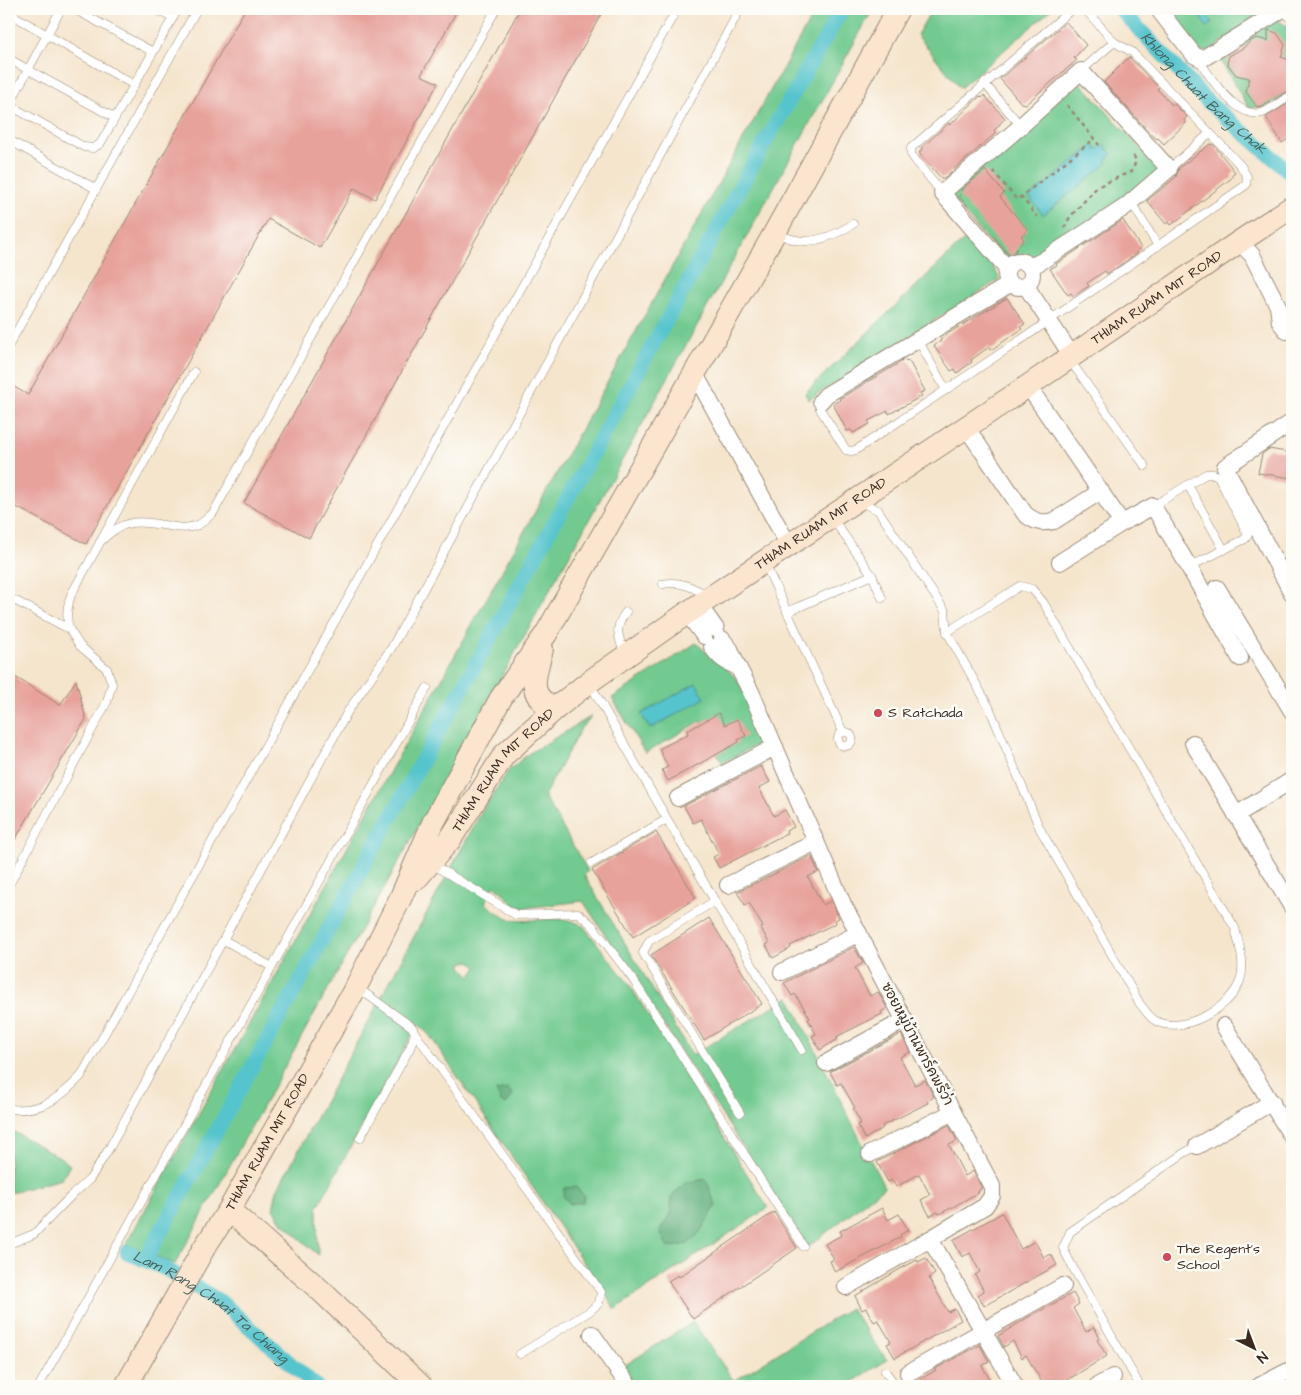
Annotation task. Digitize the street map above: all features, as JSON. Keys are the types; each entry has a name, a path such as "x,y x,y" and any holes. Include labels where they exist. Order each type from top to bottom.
{"street":[{"name":"THIAM RUAM MIT ROAD","path":"421,1386 333,1302 229,1210 356,987 401,897 433,823 501,698 546,634 774,234 898,9"},
{"path":"1158,9 1194,55 1202,59 1284,9"},
{"path":"1007,268 942,193 1021,126 1081,71 1169,169 1131,202 1030,267"},
{"name":"THIAM RUAM MIT ROAD","path":"401,897 449,841 504,755 556,708 589,682 699,605 1028,386 1292,207"},
{"path":"1239,242 1252,256 1278,306 1280,322 1283,328 1287,331 1292,331"},
{"path":"821,401 826,395 918,340 1018,285 1029,283 1032,275 1030,267 1018,261 1007,268 1005,276 1018,285 1049,321 1070,357"},
{"path":"695,374 788,546"},
{"path":"1028,386 1122,523"},
{"path":"1292,422 1225,467 1292,593"},
{"path":"966,427 1024,514 1037,522 1046,523 1054,521 1101,491"},
{"path":"1060,562 1153,506 1240,658"},
{"path":"1217,588 1292,711"},
{"name":"ซอยหมู่บ้านพาร์คพรีว่า","path":"699,605 713,638 730,649 751,692 843,904 992,1186 992,1196 985,1206 846,1287"},
{"path":"546,634 533,683 542,702 556,708"},
{"path":"1193,743 1292,908"},
{"path":"678,798 775,747"},
{"path":"1236,815 1292,780"},
{"path":"728,885 816,842"},
{"path":"782,972 859,933"},
{"path":"826,1064 905,1020"},
{"path":"1224,1026 1292,1137"},
{"path":"1197,1146 1272,1102"},
{"path":"870,1154 953,1112"},
{"path":"126,1386 204,1248 229,1210"},
{"path":"930,1238 982,1332 1016,1386"},
{"path":"908,1373 1063,1286"},
{"path":"592,1334 629,1386"},
{"path":"1260,1386 1292,1369"},
{"path":"1097,1386 1113,1377"}],"lane":[{"path":"61,9 9,105 84,147 93,148 100,144 178,9"},
{"path":"74,9 153,52"},
{"path":"155,9 173,18"},
{"path":"9,345 197,9"},
{"path":"100,542 110,532 132,522 188,528 197,525 213,513 496,9"},
{"path":"9,1109 23,1110 39,1107 55,1100 69,1090 81,1076 677,9"},
{"path":"9,1244 34,1234 90,1179 110,1147 348,711 392,647 740,9"},
{"path":"942,193 915,160 911,148 1072,9"},
{"path":"821,401 820,409 846,450 856,450 1049,321 1246,185 1247,177 1242,166 1132,52 1114,42 1085,9"},
{"path":"1284,9 1292,22"},
{"path":"9,13 134,85"},
{"path":"1081,71 1114,42"},
{"path":"1198,57 1210,78 1234,103 1248,113 1262,113 1292,94"},
{"path":"9,59 115,118"},
{"path":"984,83 1021,126"},
{"path":"1169,169 1210,133"},
{"path":"9,140 96,189"},
{"path":"1131,202 1158,246"},
{"path":"774,234 796,240 812,240 840,232 853,224"},
{"path":"918,340 946,390"},
{"path":"1070,357 1145,466"},
{"path":"9,885 108,702 112,684 107,669 80,646 69,629 66,618 71,595 194,372"},
{"path":"1153,506 1206,474 1218,476 1248,535 1245,539 1189,567"},
{"path":"1188,485 1224,550"},
{"path":"857,500 878,510 944,611 947,632 989,707 1040,829 1140,1004 1156,1021 1168,1024 1184,1025 1215,1011 1230,998 1240,982 1243,963 1235,928 1043,602 1032,589 1020,586 947,632"},
{"path":"831,518 872,575 882,598"},
{"path":"765,562 843,732"},
{"path":"787,612 872,575"},
{"path":"663,584 671,582 690,586 699,605"},
{"path":"16,601 69,629"},
{"path":"625,657 617,630 619,621 626,612"},
{"path":"589,682 802,1050"},
{"path":"39,1386 428,688"},
{"path":"592,864 667,819"},
{"path":"430,863 516,915 578,913 592,925 632,978 803,1246"},
{"path":"715,901 649,941 643,952 740,1113"},
{"path":"224,940 272,967"},
{"path":"356,987 412,1027 601,1292 599,1303 590,1311 520,1354"},
{"path":"1215,1011 1224,1026"},
{"path":"360,1138 410,1048 415,1033"},
{"path":"1140,1386 1063,1248 1070,1232 1197,1146"},
{"path":"885,1370 896,1386"}],"path":[{"path":"1057,93 1098,145"},
{"path":"983,158 1017,200 1094,138"},
{"path":"1064,246 1063,230 1070,217 1097,187 1132,171 1136,161 1130,148"},
{"path":"1021,196 1037,217"}],"green space":[{"path":"816,9 873,9 175,1264 126,1244"},
{"path":"932,9 1052,9 960,88 917,35"},
{"path":"1169,9 1268,9 1209,51 1200,52"},
{"path":"1276,19 1285,25 1292,38 1292,89 1266,107 1249,108 1219,58"},
{"path":"1079,81 1160,170 1130,197 1035,261 1021,257 1006,261 950,196"},
{"path":"966,238 992,265 1000,279 808,400 805,393"},
{"path":"696,643 737,680 768,739 722,763 701,721 645,753 612,698"},
{"path":"592,716 581,728 544,796 588,871 584,875 692,1055 789,997 884,1187 808,1247 583,901 524,908 514,905 495,885 485,903 508,919 520,921 558,919 567,920 584,927 629,984 768,1208 615,1309 430,1036 418,1024 317,1208 318,1255 281,1221 273,1209 277,1190 484,807 509,770 528,754","holes":["470,961 477,967 471,976 462,967 462,963","685,1183 671,1212 671,1198"]},
{"path":"508,1089 513,1094 506,1105 501,1102 496,1091"},
{"path":"9,1129 70,1165 62,1179 9,1193"},
{"path":"706,1179 716,1206 700,1232 688,1244 668,1248 660,1231 671,1212 671,1198 685,1183"},
{"path":"576,1187 584,1196 583,1202 570,1204 563,1196 564,1188"},
{"path":"850,1308 887,1360 846,1386 739,1386 734,1381"},
{"path":"693,1322 734,1381 731,1386 636,1386 622,1367"}],"water":[{"path":"1195,9 1203,9 1212,23 1207,27"},
{"path":"1094,145 1097,150 1104,145 1112,155 1106,160 1108,163 1043,215 1029,197"},
{"path":"696,683 705,698 650,729 641,714"}],"building":[{"path":"245,9 458,9 421,75 438,83 375,199 354,188 320,248 268,219 86,544 9,503 9,384 28,395"},
{"path":"520,9 604,9 309,538 244,503"},
{"path":"1066,22 1086,45 1074,58 1077,60 1026,104 1021,103 1000,79"},
{"path":"1268,30 1277,33 1285,45 1281,57 1292,61 1292,89 1263,106 1257,107 1246,92 1249,78 1236,75 1227,63 1229,56 1251,41 1257,38 1268,41"},
{"path":"1129,57 1159,88 1157,89 1172,105 1174,104 1187,117 1184,120 1186,123 1164,144 1150,133 1104,82"},
{"path":"984,95 1005,118 994,131 996,133 944,178 941,178 919,153 921,148 949,123 950,125 980,96 982,98"},
{"path":"1292,101 1292,137 1282,143 1266,117"},
{"path":"1210,144 1214,145 1235,172 1231,175 1233,177 1171,225 1169,222 1166,224 1147,201 1176,177 1179,168"},
{"path":"985,170 1004,193 1000,197 1028,230 1021,236 1024,239 1011,257 959,196 963,192 961,190"},
{"path":"1123,220 1141,248 1137,251 1138,253 1107,274 1105,271 1087,283 1089,286 1073,296 1071,293 1068,295 1050,269"},
{"path":"1007,298 1025,324 1020,327 1022,329 991,350 989,347 957,373 955,369 951,371 934,346 947,334"},
{"path":"904,360 909,361 925,391 920,393 922,396 889,414 888,411 868,421 870,424 853,433 851,430 847,431 833,404"},
{"path":"1269,449 1292,453 1292,478 1258,473 1262,454"},
{"path":"9,673 60,705 76,680 86,719 9,850"},
{"path":"719,713 725,725 737,719 746,736 738,740 739,742 668,781 662,770 668,767 659,749 688,734 687,731"},
{"path":"761,766 770,782 759,788 774,816 785,810 794,827 786,831 787,833 719,868 713,857 719,854 701,819 693,823 684,806"},
{"path":"656,832 696,898 633,937 592,870"},
{"path":"811,856 818,872 808,877 823,905 831,901 839,918 835,920 836,923 790,946 791,948 773,958 766,945 769,943 761,928 763,927 749,903 745,905 737,892"},
{"path":"709,918 762,1004 704,1040 651,955"},
{"path":"854,947 863,963 855,968 870,996 878,992 887,1008 881,1012 882,1014 836,1037 838,1039 820,1050 812,1036 816,1034 808,1019 810,1018 795,994 792,996 784,983"},
{"path":"901,1034 910,1052 900,1057 915,1085 925,1080 934,1097 927,1101 928,1103 882,1126 883,1128 865,1139 857,1125 861,1123 853,1109 855,1108 841,1083 837,1085 830,1072"},
{"path":"949,1125 957,1141 949,1145 965,1176 973,1171 982,1188 979,1192 953,1207 930,1216 921,1200 930,1195 919,1174 896,1187 892,1180 888,1182 877,1162"},
{"path":"882,1208 888,1220 899,1214 908,1230 900,1235 901,1237 835,1272 830,1261 834,1259 825,1244 842,1235 840,1231"},
{"path":"774,1212 797,1248 693,1319 668,1281 678,1275 679,1277"},
{"path":"1002,1213 1021,1249 1035,1241 1044,1258 1051,1254 1057,1265 984,1306 978,1295 984,1291 975,1275 980,1272 970,1253 962,1257 953,1240"},
{"path":"926,1258 935,1274 929,1278 948,1312 955,1309 961,1320 895,1358 887,1344 891,1342 878,1320 874,1322 866,1308 862,1310 855,1296 900,1269 917,1260 918,1262"},
{"path":"1073,1293 1079,1304 1073,1308 1086,1332 1094,1327 1100,1338 1097,1340 1107,1356 1064,1382 1054,1386 1044,1386 1026,1355 1022,1358 1013,1341 1004,1347 998,1336"},
{"path":"980,1345 989,1362 982,1366 994,1386 908,1386 935,1369"}],"waterway":[{"path":"145,1260 767,139 842,9"},
{"name":"Khlong Chuat Bang Chak","path":"1120,9 1209,103 1292,174"},
{"name":"Lam Rang Chuat Ta Chiang","path":"127,1252 166,1269 221,1302 316,1386"}],"place":[{"name":"S Ratchada","path":"878,713"},
{"name":"The Regent's School","path":"1167,1257"}]}
